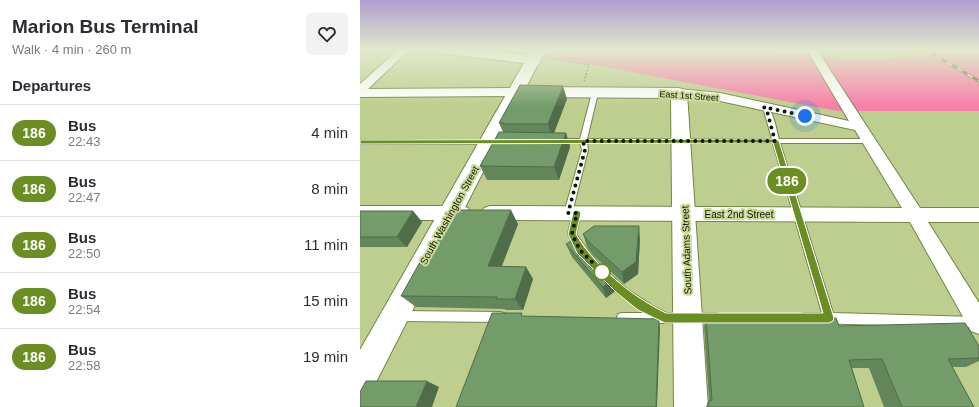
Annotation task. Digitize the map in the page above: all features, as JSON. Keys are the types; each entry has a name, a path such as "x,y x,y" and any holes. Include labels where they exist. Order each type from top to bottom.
{"main road":[{"name":"South Washington Street","path":"360,381 450,212 493,142 517,92 531,69"},
{"name":"East 1st Street","path":"517,92 588,89 679,93"},
{"name":"South Adams Street","path":"679,93 684,214 677,318 691,407"}],"street":[{"path":"360,92 384,69"},
{"path":"823,69 979,322"},
{"path":"360,92 517,92"},
{"name":"East 1st Street","path":"679,93 720,98 859,128"},
{"name":"East 2nd Street","path":"360,213 450,212 915,216 979,215"}],"lane":[{"path":"588,89 583,141 585,150 572,213 572,234 580,250 621,290 642,306 677,318"},
{"path":"764,107 767,111 829,318"},
{"path":"552,141 775,141 859,128"},
{"path":"360,142 493,142"},
{"path":"395,316 514,317"},
{"path":"609,318 727,318"},
{"path":"798,318 979,322"}],"path":[{"path":"588,89 589,69"}],"shaded area":[{"path":"615,69 979,69 979,111 838,111"}],"building":[{"path":"520,85 563,86 548,124 499,123"},
{"path":"499,132 566,133 554,167 480,166"},
{"path":"455,210 511,210 488,266 526,267 515,299 496,299 497,297 401,296 425,253 431,252"},
{"path":"360,211 413,211 397,237 360,237"},
{"path":"594,226 639,226 636,262 622,272 589,242 583,234"},
{"path":"573,240 586,257 611,280 603,287 566,244"},
{"path":"492,313 522,313 521,316 659,319 656,407 456,407"},
{"path":"706,316 836,318 839,326 965,323 979,346 979,358 948,359 974,407 902,407 882,359 849,360 864,407 708,407 708,402 712,400"},
{"path":"366,381 427,381 416,407 360,407 360,392"}],"railway":[{"path":"958,69 979,81"}],"bus line":[{"name":"186","path":"360,142 775,141 829,318 665,318 642,306 621,290 580,250 572,234 577,213"}],"route":[{"path":"602,272 580,250 572,234 577,213 568,213 585,150 583,141 775,141 767,111 764,107 805,116"}]}
